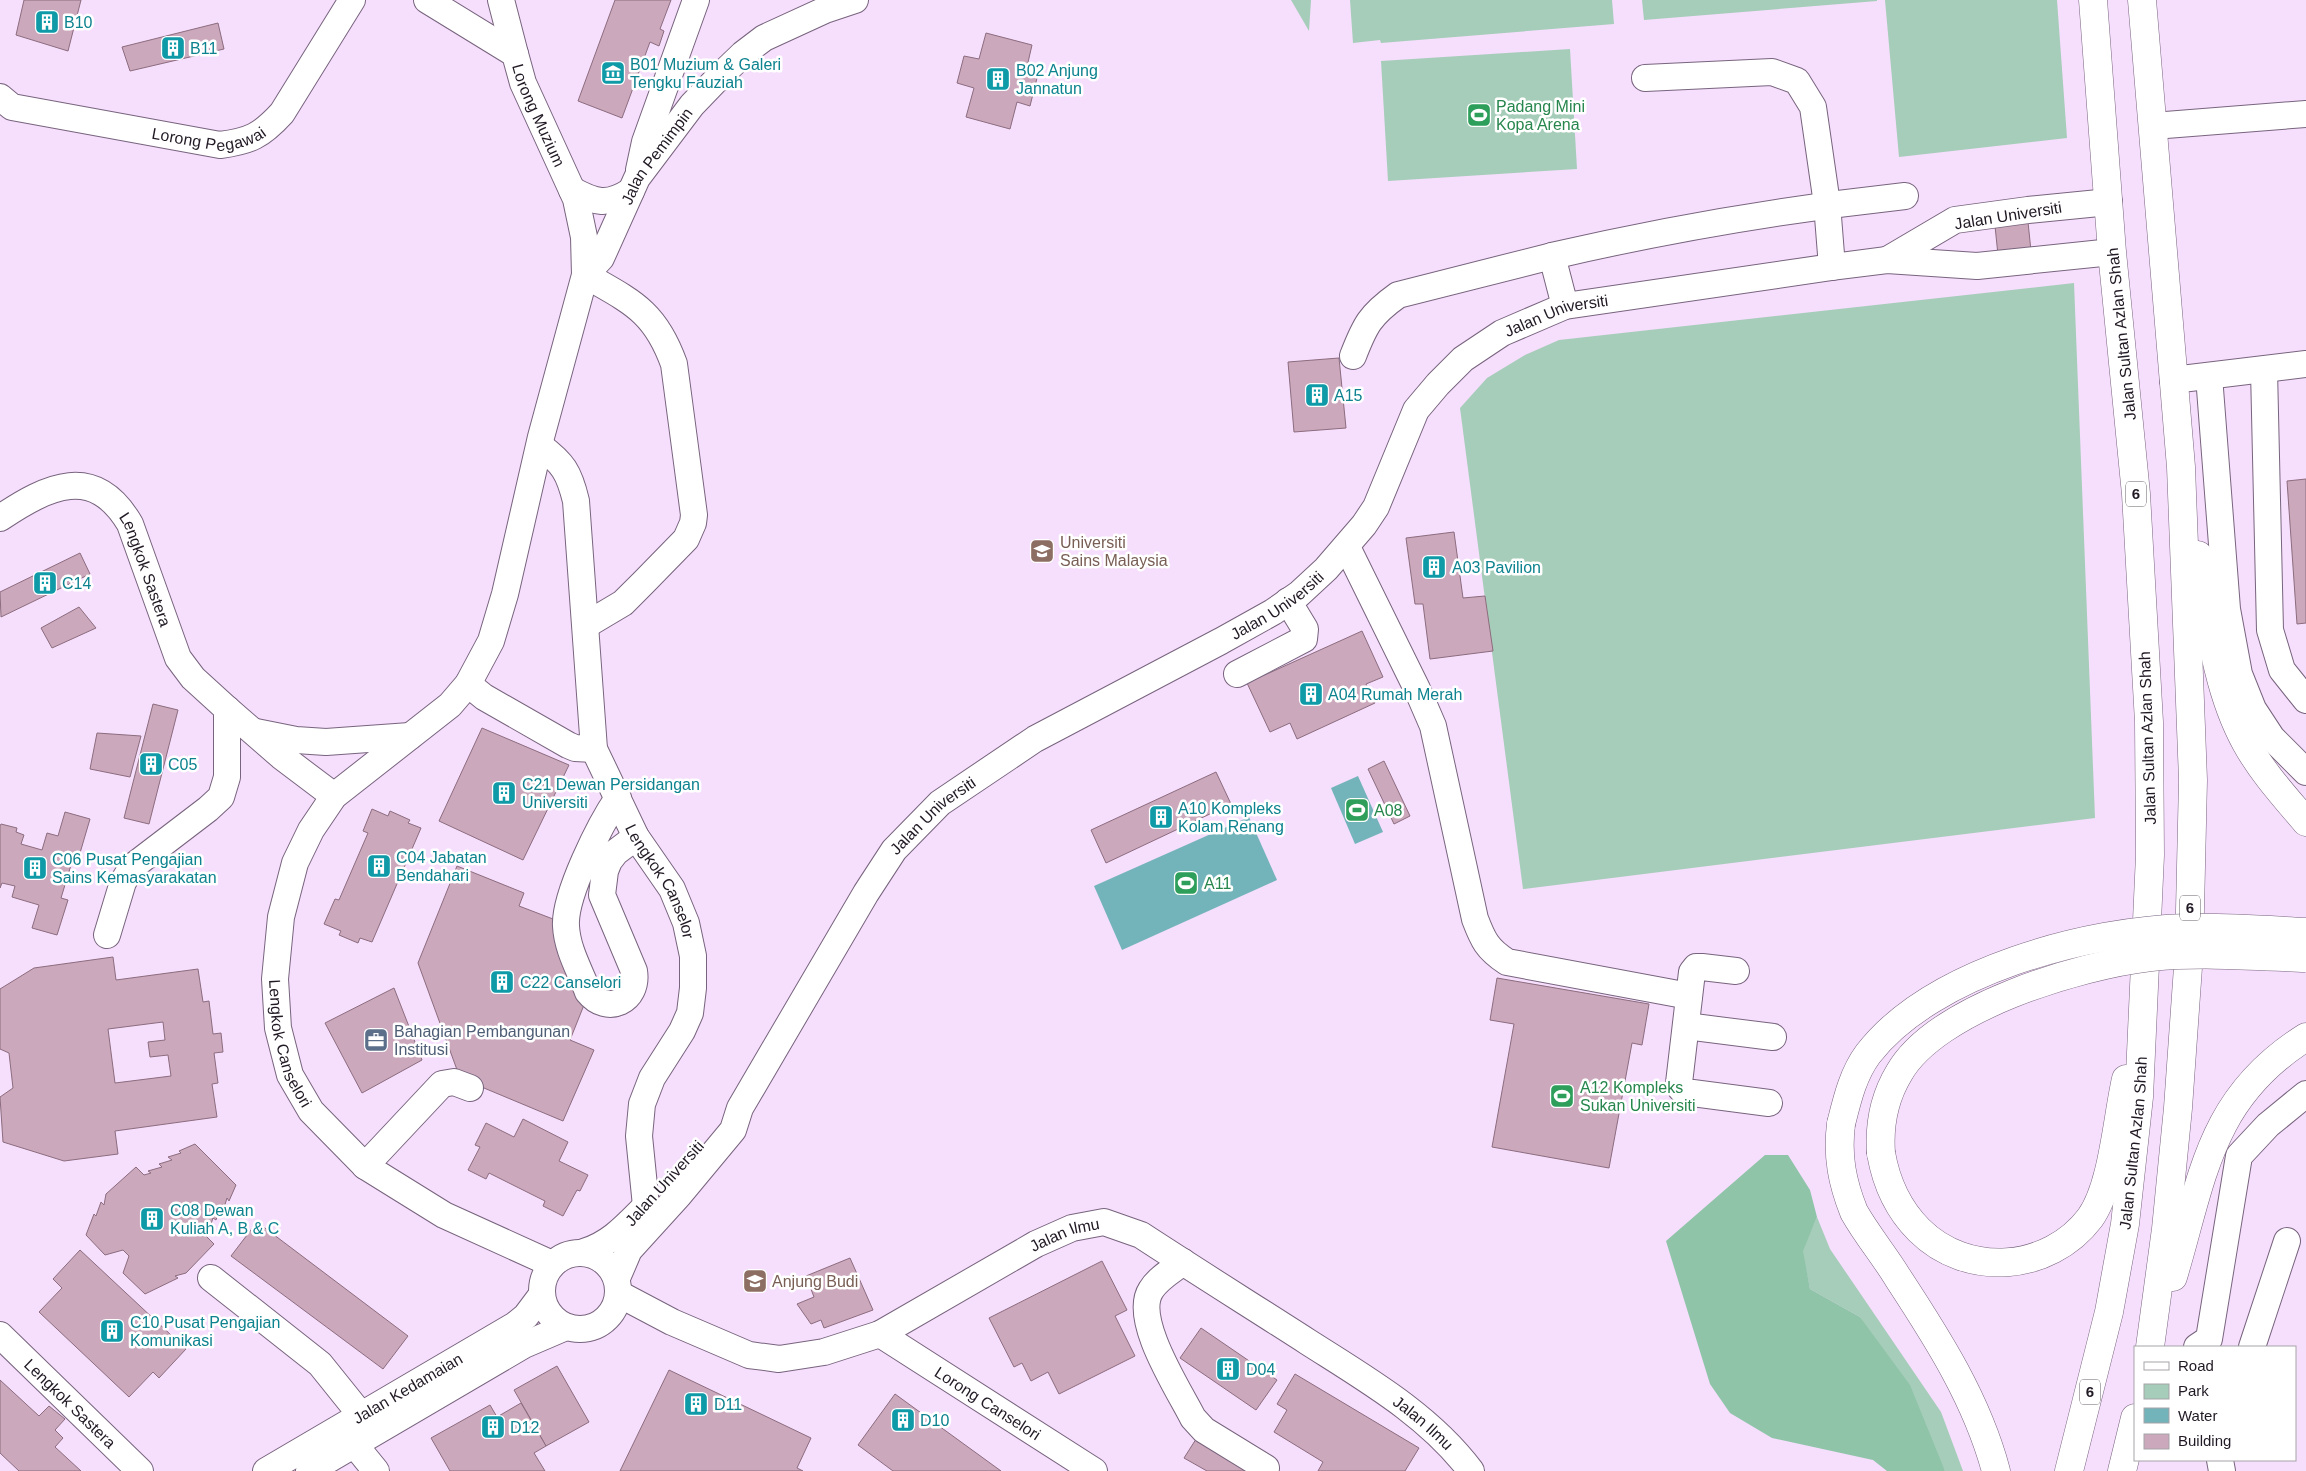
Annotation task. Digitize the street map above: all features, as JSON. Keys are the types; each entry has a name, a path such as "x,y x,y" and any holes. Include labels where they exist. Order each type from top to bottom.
{"highway":[{"name":"Jalan Sultan Azlan Shah","path":"2069,1471 2108,1312 2125,1224 2139,1097 2150,855 2149,722 2136,494 2112,252 2094,0"},
{"name":"6","path":"2142,0 2181,467 2193,780 2189,953 2178,1108 2166,1229 2151,1346"},
{"path":"2181,467 2226,693 2246,743 2275,786 2306,822"},
{"path":"1996,1471 1989,1446 1972,1404 1947,1356 1854,1212 1844,1186 1839,1164 1841,1124 1854,1079 1867,1055 1901,1021 1937,996 2012,962 2086,940 2132,933 2188,928 2306,932"},
{"path":"2145,990 2105,1184 2091,1216 2082,1227 2060,1246 2028,1260 2009,1264 1967,1258 1947,1250 1920,1231 1900,1207 1887,1181 1881,1153 1881,1129 1885,1106 1899,1072 1910,1058 1940,1032 2010,994 2069,974 2109,964 2151,957 2203,954 2306,958"},
{"path":"2151,1346 2211,1147 2231,1110 2247,1088 2271,1062 2306,1037"},
{"path":"2122,1471 2134,1422"}],"street":[{"name":"Lorong Pegawai","path":"0,97 12,107 22,109 220,145 244,142 268,129 282,113 352,0"},
{"name":"Lorong Muzium","path":"427,0 515,54 523,83 572,190 584,237 585,275"},
{"path":"501,0 515,54"},
{"path":"572,190 588,199 602,202 616,200 634,184 646,142 696,0"},
{"name":"Jalan Pemimpin","path":"585,275 601,258 634,184 692,105 743,54 764,38 855,0"},
{"path":"1645,78 1772,72 1797,82 1813,107 1827,204 1832,267"},
{"path":"2152,126 2306,114"},
{"path":"1352,356 1365,325 1379,309 1398,295 1653,232 1827,204 1904,196"},
{"name":"Jalan Universiti","path":"1887,260 1955,220 2109,202"},
{"name":"Jalan Universiti","path":"618,1286 629,1250 679,1195 732,1130 740,1108 870,886 894,850 940,803 1035,739 1221,641 1288,601 1326,569 1347,547 1376,507 1416,410 1438,384 1463,360 1502,333 1565,306 1832,267 1887,260 1977,266 2112,252"},
{"path":"1552,256 1565,306"},
{"path":"585,275 644,311 657,326 667,343 674,364 694,515 690,531 672,553 623,603 586,625"},
{"name":"Lengkok Canselori","path":"552,1264 444,1215 365,1166 311,1111 290,1075 278,1028 275,979 281,917 295,863 311,830 334,796 450,705 468,684 491,641 506,594 540,446 585,275"},
{"path":"2173,380 2306,364"},
{"path":"2264,370 2270,630 2282,670 2306,700"},
{"path":"2208,376 2227,609 2239,674 2253,709 2272,738 2306,772"},
{"name":"Lengkok Canselor","path":"540,446 562,464 571,480 576,501 594,749 636,837 672,889 686,923 693,956 693,988 690,1013 682,1031 652,1078 642,1104 639,1136 646,1206"},
{"name":"Lengkok Sastera","path":"0,518 50,489 72,485 92,488 110,497 130,524 178,658 193,678 227,709 256,732 281,756 334,796"},
{"path":"1347,547 1417,689 1433,726 1475,919 1482,937 1491,952 1507,962 1689,996"},
{"path":"1237,674 1304,639 1305,629 1288,601"},
{"path":"468,684 484,697 568,745 575,748 594,749"},
{"path":"107,935 123,882 132,867 208,809 220,797 227,777 227,709"},
{"name":"Lengkok Sastera","path":"256,732 296,740 326,742 410,736"},
{"path":"618,798 605,816 567,908 567,937 588,992 599,1002 614,1003 621,1001 633,988 634,970 602,895 605,871 609,861 616,852 636,837"},
{"path":"567,908 602,895"},
{"path":"1736,971 1696,967 1692,972 1679,1083 1681,1089 1685,1092 1769,1103"},
{"path":"1686,1026 1773,1037"},
{"path":"365,1166 442,1084 454,1082 470,1088"},
{"path":"2198,1346 2209,1339 2239,1156 2268,1125 2306,1094"},
{"name":"Jalan Universiti","path":"584,1252 602,1246 618,1234 646,1206 723,1115 740,1108"},
{"name":"Jalan Ilmu","path":"618,1286 672,1322 748,1356 779,1359 824,1352 880,1334 1036,1244 1072,1228 1104,1222 1141,1235 1356,1372 1399,1403 1453,1447 1471,1471"},
{"path":"2252,1346 2287,1241"},
{"path":"584,1252 598,1256 609,1266 618,1286 615,1308 607,1318 588,1329 566,1327 554,1320 546,1309 541,1296 542,1284 552,1264 567,1255 584,1252"},
{"path":"1183,1262 1156,1282 1150,1291 1146,1303 1149,1332 1193,1418 1204,1430 1266,1468"},
{"path":"211,1278 320,1364 361,1415"},
{"name":"Jalan Kedamaian","path":"266,1471 515,1325 526,1316 541,1296"},
{"name":"Jalan Ilmu","path":"607,1318 672,1322"},
{"name":"Jalan Kedamaian","path":"309,1471 524,1345 566,1327"},
{"name":"Lorong Canselori","path":"880,1334 1094,1471"},
{"name":"Lengkok Sastera","path":"0,1335 140,1471"},
{"path":"354,1444 376,1471"}],"green space":[{"path":"1291,0 1311,0 1309,31"},
{"path":"1350,0 1612,0 1614,24 1381,43 1380,40 1353,43"},
{"path":"1642,0 1877,0 1877,1 1644,20"},
{"path":"1885,0 2057,0 2067,138 1899,157"},
{"name":"Padang Mini Kopa Arena","path":"1570,49 1577,169 1388,181 1381,61"},
{"path":"2074,283 2095,818 1523,889 1460,408 1487,378 1525,355 1559,340"},
{"path":"1817,1217 1830,1249 1941,1412 1963,1471 1945,1471 1860,1317 1810,1289 1802,1251"}],"shaded area":[{"path":"1765,1155 1788,1155 1810,1190 1817,1217 1803,1251 1810,1289 1860,1317 1910,1385 1945,1471 1887,1471 1873,1460 1772,1438 1730,1413 1710,1384 1666,1241"}],"water":[{"name":"A08","path":"1358,776 1383,832 1355,844 1331,788"},
{"name":"A11","path":"1249,817 1277,880 1122,950 1094,886"}],"building":[{"name":"B10","path":"24,0 81,0 68,51 16,35"},
{"name":"B01 Muzium & Galeri Tengku Fauziah","path":"615,0 671,0 660,29 664,31 659,46 650,42 622,118 578,101"},
{"name":"B11","path":"218,23 224,49 130,71 122,47"},
{"name":"B02 Anjung Jannatun","path":"986,33 1032,45 1026,71 1038,74 1030,106 1017,102 1010,129 966,117 974,88 957,83 964,56 979,59"},
{"path":"2028,222 2031,251 1998,255 1995,226"},
{"name":"A15","path":"1339,358 1346,428 1294,432 1288,362"},
{"path":"2306,479 2306,623 2297,624 2287,481"},
{"name":"A03 Pavilion","path":"1454,532 1463,598 1485,596 1493,651 1430,659 1423,604 1415,604 1406,538"},
{"name":"C14","path":"80,553 90,574 1,617 0,592"},
{"name":"C14","path":"79,607 96,628 52,648 41,628"},
{"name":"A04 Rumah Merah","path":"1362,631 1383,677 1366,684 1375,703 1297,739 1290,723 1270,732 1247,683"},
{"name":"C05","path":"153,704 178,710 149,824 124,818"},
{"name":"C21 Dewan Persidangan Universiti","path":"482,728 569,765 523,860 439,821"},
{"name":"C05","path":"97,733 141,736 130,777 90,769"},
{"path":"1384,761 1410,816 1394,824 1368,769"},
{"name":"A10 Kompleks Kolam Renang","path":"1216,772 1231,804 1106,863 1091,830"},
{"name":"C04 Jabatan Bendahari","path":"372,809 388,816 390,811 410,820 408,823 421,828 372,942 360,938 358,943 339,935 341,931 324,924 335,899 339,900 368,833 363,831"},
{"name":"C06 Pusat Pengajian Sains Kemasyarakatan","path":"65,812 90,819 80,853 75,852 61,898 68,900 57,935 32,928 39,905 12,897 15,886 2,883 0,888 0,826 1,824 17,828 16,832 24,835 21,844 42,850 47,833 58,836"},
{"name":"C22 Canselori","path":"457,866 524,893 519,906 553,919 586,1000 570,1040 594,1050 563,1121 460,1078 418,963"},
{"path":"113,957 116,980 198,969 203,1002 209,1001 213,1034 221,1033 223,1052 214,1053 218,1083 212,1084 217,1117 115,1131 118,1154 64,1161 3,1142 0,1097 13,1088 9,1053 0,1049 0,989 34,968","holes":["163,1022 165,1040 148,1042 150,1057 168,1055 171,1076 115,1083 108,1029"]},
{"name":"A12 Kompleks Sukan Universiti","path":"1497,978 1649,1004 1642,1045 1632,1043 1609,1168 1492,1147 1514,1024 1490,1020"},
{"path":"394,988 422,1060 362,1093 325,1023"},
{"path":"523,1119 568,1142 559,1161 588,1175 580,1191 577,1190 563,1216 543,1206 545,1201 489,1173 486,1179 468,1170 480,1147 475,1145 486,1123 514,1137"},
{"name":"C08 Dewan Kuliah A, B & C","path":"195,1144 236,1185 229,1201 227,1198 223,1211 220,1208 216,1220 213,1218 209,1230 206,1227 204,1234 214,1244 186,1273 175,1276 178,1278 145,1294 123,1273 129,1256 123,1250 105,1255 86,1235 101,1202 104,1205 106,1194 136,1167 144,1175 151,1173 148,1171 162,1167 159,1164 172,1160 168,1157 181,1153 179,1151"},
{"path":"257,1222 408,1336 383,1369 231,1256"},
{"name":"C10 Pusat Pengajian Komunikasi","path":"80,1250 186,1349 159,1378 153,1372 129,1397 39,1312 62,1288 53,1279"},
{"path":"850,1258 873,1310 824,1328 821,1320 811,1324 797,1304 814,1297 806,1276"},
{"path":"1102,1261 1127,1310 1115,1316 1135,1356 1059,1394 1048,1372 1031,1381 1022,1363 1014,1367 989,1318"},
{"name":"D04","path":"1201,1328 1277,1380 1256,1410 1180,1358"},
{"path":"557,1366 589,1422 546,1446 514,1390"},
{"name":"D11","path":"669,1370 811,1438 797,1468 803,1471 620,1471"},
{"path":"1295,1374 1419,1448 1405,1471 1318,1471 1323,1462 1274,1432 1287,1410 1277,1404"},
{"path":"0,1380 39,1416 49,1406 65,1419 55,1430 63,1438 55,1447 81,1471 19,1471 0,1453"},
{"name":"D10","path":"895,1394 1001,1471 893,1471 858,1445"},
{"name":"D12","path":"521,1403 546,1446 534,1453 545,1471 450,1471 431,1438 490,1405 497,1417"},
{"path":"1198,1436 1255,1471 1207,1471 1184,1458"}],"place":[{"name":"B10","path":"47,22"},
{"name":"B11","path":"173,48"},
{"name":"B01 Muzium & Galeri Tengku Fauziah","path":"613,73"},
{"name":"B02 Anjung Jannatun","path":"998,79"},
{"name":"Padang Mini Kopa Arena","path":"1479,115"},
{"name":"A15","path":"1317,395"},
{"name":"Universiti Sains Malaysia","path":"1042,551"},
{"name":"A03 Pavilion","path":"1434,567"},
{"name":"C14","path":"45,583"},
{"name":"A04 Rumah Merah","path":"1311,694"},
{"name":"C05","path":"151,764"},
{"name":"C21 Dewan Persidangan Universiti","path":"504,793"},
{"name":"A08","path":"1357,810"},
{"name":"A10 Kompleks Kolam Renang","path":"1161,817"},
{"name":"C04 Jabatan Bendahari","path":"379,866"},
{"name":"C06 Pusat Pengajian Sains Kemasyarakatan","path":"35,868"},
{"name":"A11","path":"1186,883"},
{"name":"C22 Canselori","path":"502,982"},
{"name":"Bahagian Pembangunan Institusi","path":"376,1040"},
{"name":"A12 Kompleks Sukan Universiti","path":"1562,1096"},
{"name":"C08 Dewan Kuliah A, B & C","path":"152,1219"},
{"name":"Anjung Budi","path":"755,1281"},
{"name":"C10 Pusat Pengajian Komunikasi","path":"112,1331"},
{"name":"D04","path":"1228,1369"},
{"name":"D11","path":"696,1404"},
{"name":"D10","path":"903,1420"},
{"name":"D12","path":"493,1427"}]}
